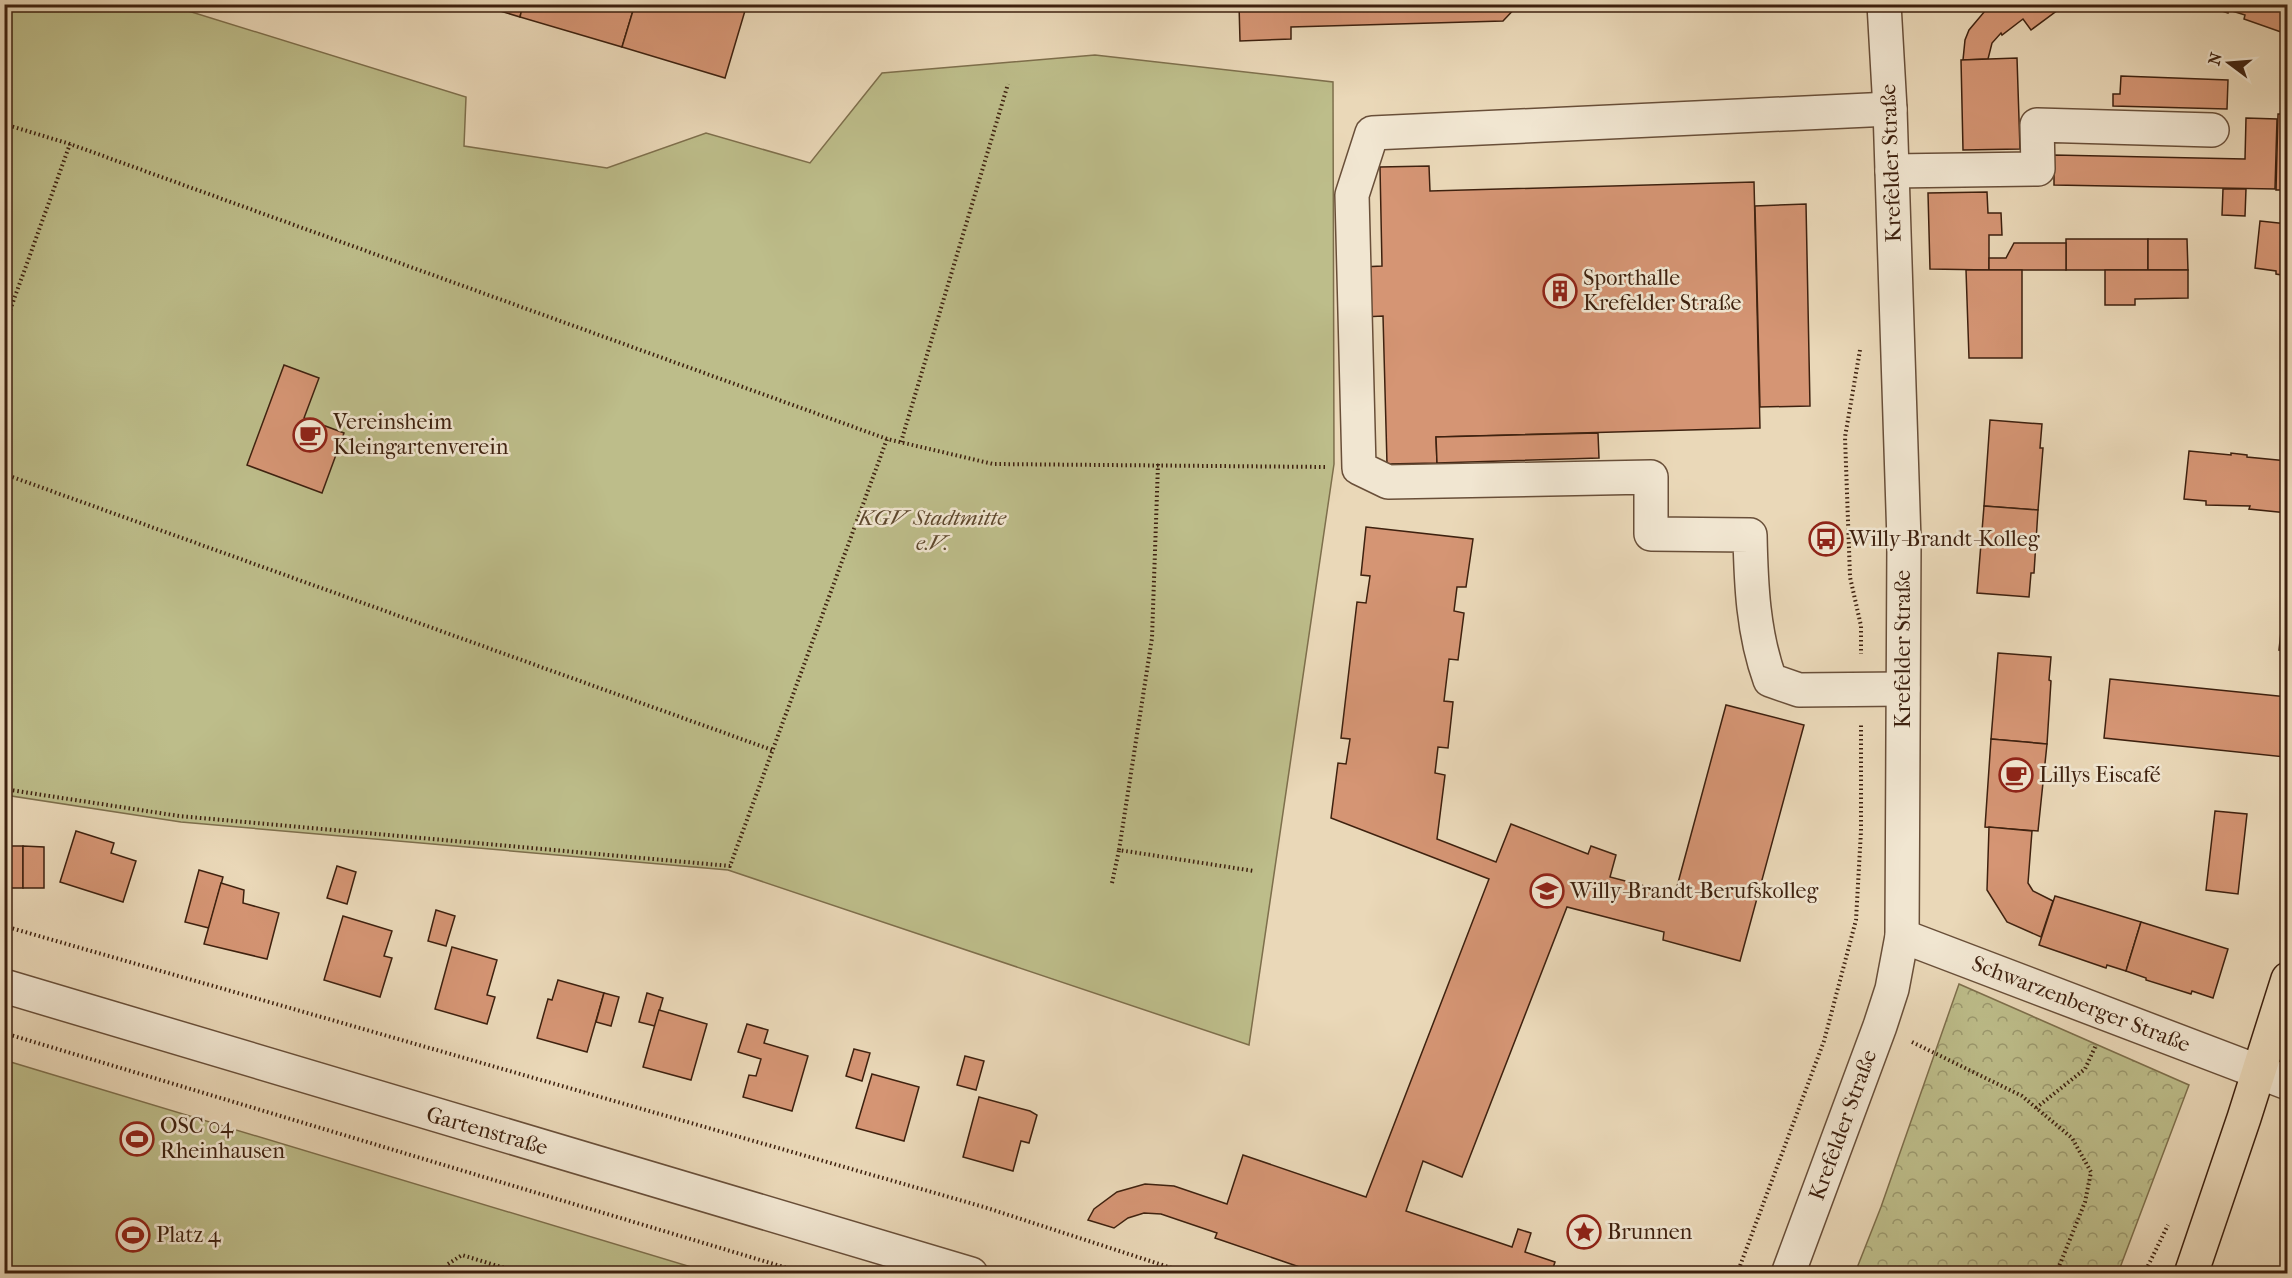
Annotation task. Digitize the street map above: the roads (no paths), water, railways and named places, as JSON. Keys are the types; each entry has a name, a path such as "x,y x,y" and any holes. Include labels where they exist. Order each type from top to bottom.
{"main road":[{"path":"2191,1274 2273,1078 2288,979"}],"street":[{"name":"Krefelder Straße","path":"1788,1274 1880,1026 1892,989 1902,936 1904,541 1890,109 1884,4"},
{"path":"1890,109 1372,133 1352,195 1359,468 1388,482 1651,477 1651,534 1750,535 1752,598 1761,656 1770,680 1799,690 1903,689"},
{"path":"1892,171 2038,169 2037,125 2212,130"},
{"name":"Schwarzenberger Straße","path":"1902,936 2273,1078"},
{"name":"Gartenstraße","path":"4,986 971,1274"}],"place":[{"name":"Sporthalle Krefelder Straße","path":"1560,291"},
{"name":"Vereinsheim Kleingartenverein","path":"310,435"},
{"name":"Willy-Brandt-Kolleg","path":"1826,539"},
{"name":"Lillys Eiscafé","path":"2016,775"},
{"name":"Willy-Brandt-Berufskolleg","path":"1547,891"},
{"name":"OSC 04 Rheinhausen","path":"137,1139"},
{"name":"Brunnen","path":"1584,1232"},
{"name":"Platz 4","path":"133,1235"}],"park label":[{"name":"KGV Stadtmitte e.V.","path":"932,530"}]}
